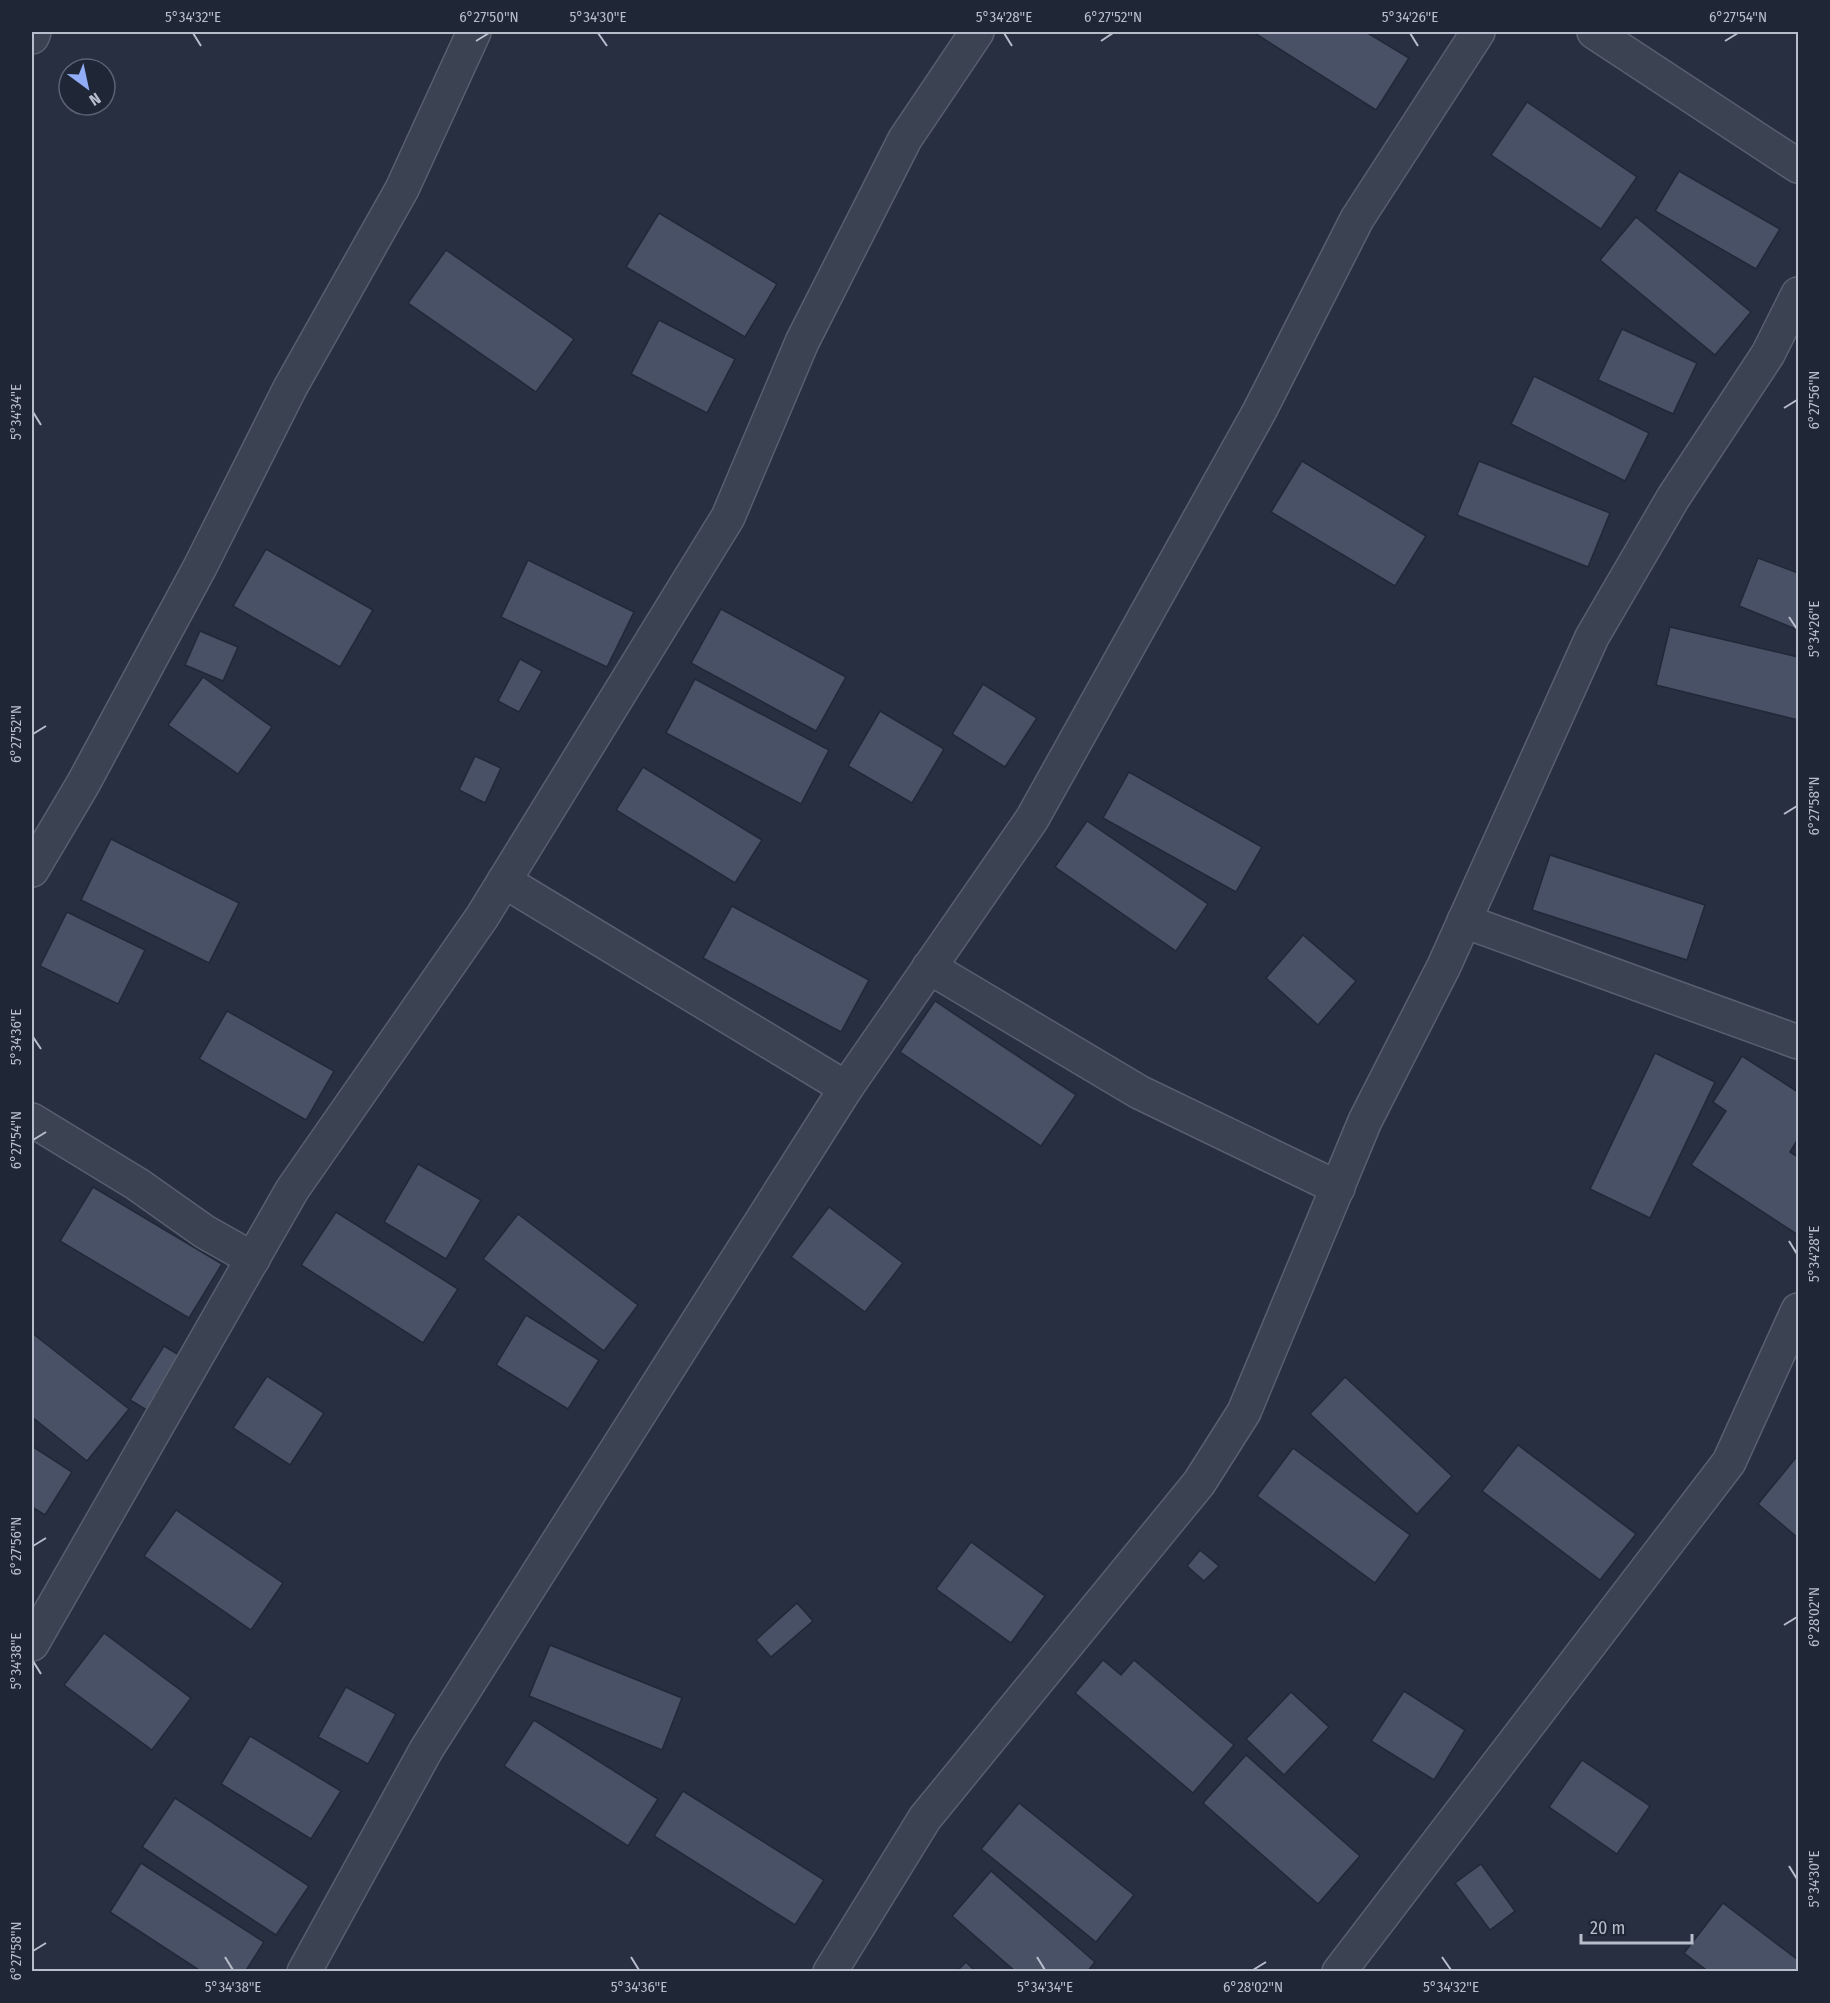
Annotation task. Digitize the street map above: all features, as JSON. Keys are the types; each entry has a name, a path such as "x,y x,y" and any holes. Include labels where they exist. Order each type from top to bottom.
{"street":[{"path":"32,37 34,32"},
{"path":"32,870 94,763 200,567 290,388 402,189 474,32"},
{"path":"32,1644 292,1190 482,917 728,517 802,342 900,149 977,32"},
{"path":"304,1971 426,1750 846,1088 1032,819 1259,412 1357,219 1478,32"},
{"path":"1594,32 1798,166"},
{"path":"830,1971 925,1818 1198,1484 1244,1412 1365,1121 1444,966 1592,637 1673,498 1768,354 1798,294"},
{"path":"504,881 846,1088"},
{"path":"1464,921 1798,1042"},
{"path":"929,967 1139,1092 1338,1188"},
{"path":"32,1120 137,1184 205,1232 253,1259"},
{"path":"1339,1971 1729,1462 1798,1310"}],"building":[{"path":"1253,32 1366,32 1409,58 1376,110"},
{"path":"1527,102 1637,177 1601,229 1491,155"},
{"path":"1679,171 1780,229 1756,269 1655,211"},
{"path":"659,213 777,284 745,337 626,267"},
{"path":"1636,217 1751,312 1715,355 1600,260"},
{"path":"446,250 574,339 536,392 408,303"},
{"path":"659,320 735,359 707,413 631,374"},
{"path":"1622,329 1697,363 1673,414 1598,380"},
{"path":"1534,376 1649,433 1625,481 1511,424"},
{"path":"1302,461 1426,536 1395,586 1271,512"},
{"path":"1479,461 1610,513 1588,567 1457,515"},
{"path":"266,549 373,610 340,667 233,606"},
{"path":"1758,558 1798,573 1798,630 1739,606"},
{"path":"528,560 634,612 607,667 501,617"},
{"path":"721,609 846,677 816,731 691,663"},
{"path":"1670,627 1798,657 1798,720 1656,685"},
{"path":"200,631 238,647 223,681 185,665"},
{"path":"520,659 542,671 519,712 498,701"},
{"path":"203,677 272,727 238,774 168,725"},
{"path":"695,679 829,750 801,804 666,733"},
{"path":"983,684 1037,718 1005,767 952,734"},
{"path":"880,711 944,749 912,803 848,766"},
{"path":"475,756 501,768 485,803 459,790"},
{"path":"643,767 762,840 735,883 616,810"},
{"path":"1129,772 1262,847 1236,892 1103,818"},
{"path":"1087,821 1208,904 1176,951 1055,867"},
{"path":"111,839 239,903 209,963 81,900"},
{"path":"1550,855 1705,905 1687,960 1532,910"},
{"path":"732,906 869,980 841,1032 703,958"},
{"path":"67,912 145,950 118,1004 40,966"},
{"path":"1303,935 1356,981 1318,1025 1266,978"},
{"path":"935,1001 1076,1095 1041,1146 900,1052"},
{"path":"227,1011 334,1071 306,1120 199,1059"},
{"path":"1655,1053 1715,1082 1650,1218 1590,1189"},
{"path":"1742,1056 1798,1092 1798,1139 1790,1152 1798,1157 1798,1235 1691,1165 1726,1111 1713,1102"},
{"path":"418,1164 481,1200 446,1259 384,1222"},
{"path":"93,1187 222,1264 189,1318 60,1241"},
{"path":"829,1207 903,1263 865,1312 791,1257"},
{"path":"336,1212 458,1289 423,1343 301,1265"},
{"path":"518,1214 638,1305 604,1351 483,1259"},
{"path":"526,1315 599,1360 568,1409 496,1365"},
{"path":"32,1333 129,1409 87,1461 32,1417"},
{"path":"164,1346 189,1361 155,1415 130,1400"},
{"path":"267,1376 324,1413 290,1465 233,1428"},
{"path":"1345,1377 1452,1476 1417,1514 1310,1414"},
{"path":"1518,1445 1636,1534 1600,1580 1482,1491"},
{"path":"32,1446 72,1472 45,1515 32,1507"},
{"path":"1293,1448 1410,1535 1375,1583 1257,1496"},
{"path":"1798,1455 1798,1538 1758,1504"},
{"path":"176,1510 283,1583 251,1630 144,1556"},
{"path":"971,1542 1045,1596 1011,1643 936,1589"},
{"path":"1200,1550 1219,1566 1204,1581 1187,1566"},
{"path":"797,1603 813,1621 771,1657 756,1640"},
{"path":"104,1633 191,1698 152,1750 64,1685"},
{"path":"550,1645 682,1698 662,1750 529,1696"},
{"path":"1103,1660 1121,1675 1134,1660 1234,1745 1193,1793 1075,1693"},
{"path":"346,1687 396,1714 368,1764 318,1737"},
{"path":"1404,1691 1465,1730 1434,1780 1371,1741"},
{"path":"1291,1692 1329,1727 1284,1775 1246,1739"},
{"path":"534,1720 658,1799 628,1846 504,1766"},
{"path":"250,1736 341,1791 311,1839 221,1784"},
{"path":"1246,1755 1360,1856 1318,1904 1203,1803"},
{"path":"1582,1760 1650,1806 1617,1854 1549,1807"},
{"path":"683,1791 824,1880 795,1925 654,1836"},
{"path":"175,1798 309,1886 276,1935 142,1847"},
{"path":"1019,1803 1134,1895 1096,1942 981,1849"},
{"path":"141,1863 264,1942 245,1972 202,1972 110,1912"},
{"path":"1481,1864 1515,1911 1490,1930 1455,1883"},
{"path":"991,1871 1095,1962 1087,1972 1016,1972 952,1916"},
{"path":"1723,1903 1798,1960 1798,1972 1709,1972 1684,1953"},
{"path":"966,1962 976,1972 956,1972"}]}
